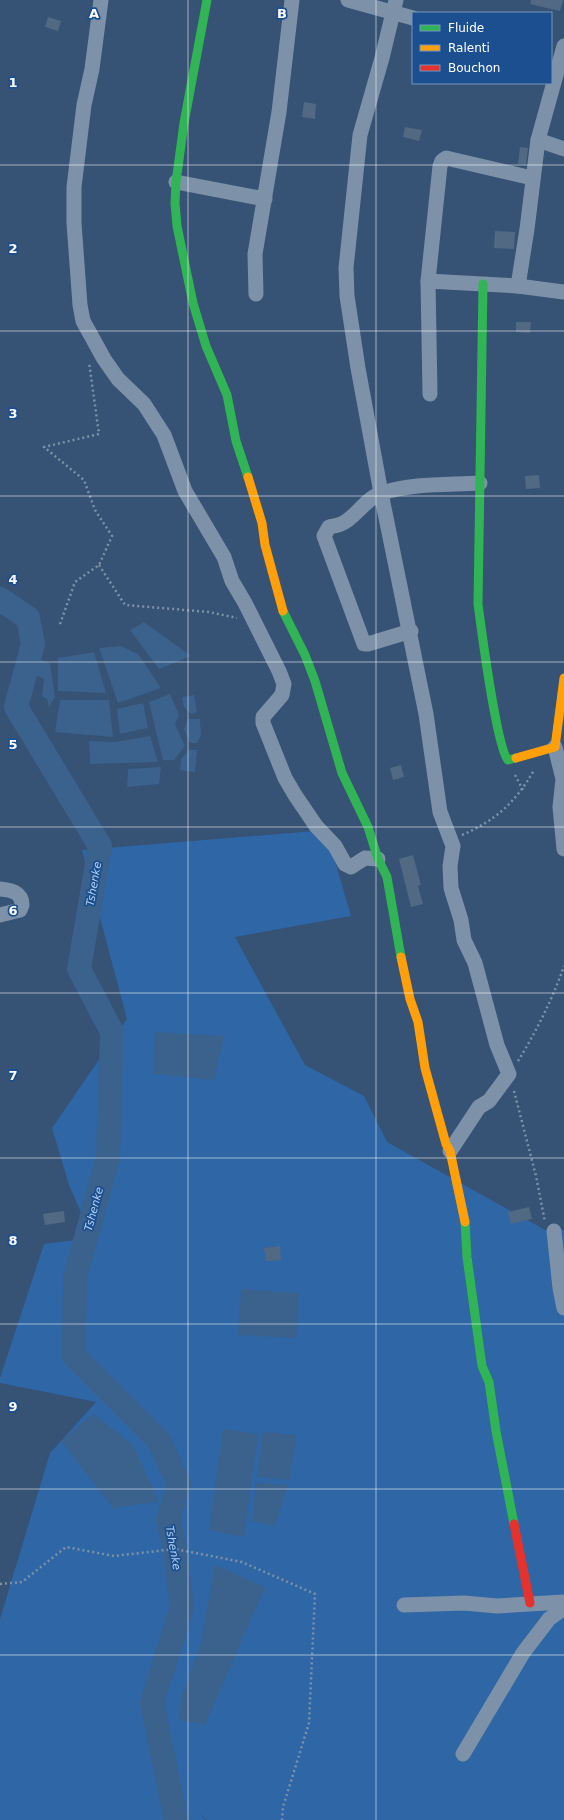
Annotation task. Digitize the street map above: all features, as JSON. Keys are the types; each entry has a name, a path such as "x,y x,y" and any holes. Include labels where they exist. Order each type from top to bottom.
{"street":[{"path":"101,0 92,70 84,105 74,187 74,223 80,305 83,322 107,364 118,379 144,404 164,435 185,491 224,557 232,581 266,643 284,684 282,695 263,717 263,723 285,778 310,818 335,846 345,864 351,867 365,858 378,858"},
{"path":"207,0 184,123 176,182 175,203 177,226 194,302 206,346 227,395 236,441 262,523 265,546 285,616 305,654 315,681 342,773 368,828 378,858 387,877 394,923 410,999 418,1022 425,1068 446,1144 450,1151 465,1217 467,1257 482,1366 489,1382 496,1431 530,1603"},
{"path":"256,294 255,254 279,112 292,0"},
{"path":"348,0 395,6 412,17"},
{"path":"395,6 360,135 346,268 347,296 358,368 381,493 426,714 440,812 451,840 453,852 450,877 455,904 461,920 464,940 475,963 497,1045 509,1074 489,1101 479,1107 450,1151"},
{"path":"518,286 538,140 558,61 564,46"},
{"path":"538,140 564,149"},
{"path":"430,394 428,281 440,166 442,161 446,158 532,178"},
{"path":"176,182 264,199"},
{"path":"428,281 518,286 564,292"},
{"path":"483,284 480,396 480,483 477,532 478,604 484,651 505,756 508,760 555,747"},
{"path":"410,631 364,644 324,536 329,526 346,521 359,508 381,493 412,488 480,483"},
{"path":"564,678 555,747 563,778 560,807 564,849"},
{"path":"0,889 13,890 18,894 22,902 20,910 0,916"},
{"path":"555,1231 560,1288 564,1308"},
{"path":"404,1605 464,1603 497,1606 564,1602"},
{"path":"463,1754 503,1689 517,1662 546,1623 564,1608"}],"path":[{"path":"60,624 75,582 99,565 112,536 95,510 84,480 44,448 99,434 88,359"},
{"path":"99,565 125,605 209,612 253,621"},
{"path":"451,840 467,833 503,811 523,790 538,765"},
{"path":"555,1231 536,1176 509,1074 528,1045 564,966"},
{"path":"0,1584 22,1582 66,1547 114,1556 175,1549 242,1562 315,1594 309,1723 283,1807 282,1820"}],"shaded area":[{"path":"144,622 191,656 159,669 130,630"},
{"path":"121,646 138,654 161,688 118,703 99,648"},
{"path":"94,652 106,693 58,691 58,658"},
{"path":"39,659 50,663 55,697 49,707 47,699 42,696 44,679 33,674"},
{"path":"170,694 179,715 175,724 185,746 174,760 163,760 149,702"},
{"path":"194,695 197,712 191,714 184,707 182,697"},
{"path":"60,700 109,700 113,737 55,732"},
{"path":"143,703 148,728 120,734 117,709"},
{"path":"188,719 200,719 201,735 197,743 190,743 184,729"},
{"path":"150,736 158,762 90,764 89,741 114,742"},
{"path":"189,750 197,750 195,772 180,770 181,759"},
{"path":"161,767 159,784 127,787 128,769"},
{"path":"326,830 351,916 235,937 305,1065 364,1096 387,1142 547,1231 564,1230 564,1820 207,1820 199,1813 206,1820 0,1820 0,1619 50,1453 96,1402 0,1383 0,1378 44,1244 92,1238 69,1185 52,1128 127,1019 82,850"},
{"path":"155,1032 224,1036 214,1080 154,1074"},
{"path":"241,1289 299,1293 296,1338 238,1335"},
{"path":"93,1414 133,1445 159,1502 131,1505 114,1509 61,1441"},
{"path":"223,1429 258,1434 244,1537 209,1530"},
{"path":"263,1432 296,1435 290,1480 257,1477"},
{"path":"256,1483 288,1485 275,1526 252,1521"},
{"path":"215,1565 265,1587 205,1725 179,1720 181,1698 200,1646"}],"building":[{"path":"531,0 563,0 560,11 530,4"},
{"path":"48,17 61,21 58,31 45,27"},
{"path":"304,102 316,104 315,119 302,117"},
{"path":"405,127 422,130 419,141 403,137"},
{"path":"520,147 528,148 526,165 518,164"},
{"path":"495,231 515,232 514,249 494,248"},
{"path":"516,322 531,322 530,333 516,332"},
{"path":"539,475 540,488 526,489 525,476"},
{"path":"401,765 404,777 393,780 390,768"},
{"path":"413,855 421,885 418,886 423,904 411,907 399,859"},
{"path":"529,1207 532,1219 511,1224 508,1212"},
{"path":"64,1211 65,1222 45,1225 43,1214"},
{"path":"280,1246 281,1260 266,1261 264,1248"}],"waterway":[{"name":"Tshenke","path":"0,599 28,618 33,644 16,707 100,846 79,969 112,1032 108,1157 75,1278 74,1356 159,1441 179,1484 168,1520 175,1549 182,1607 152,1703 176,1820"}],"traffic: fast":[{"path":"207,0 184,123 176,182 175,203 177,226 193,303 206,346 227,395 236,441 248,477"},
{"path":"483,284 478,604 494,712 499,734 508,760 516,758"},
{"path":"283,611 305,655 315,681 342,773 368,827 378,859 387,877 401,957"},
{"path":"465,1222 467,1257 482,1366 489,1382 496,1431 514,1524"}],"traffic: slow":[{"path":"248,477 262,523 265,545 283,611"},
{"path":"516,758 555,747 564,678"},
{"path":"401,957 410,999 418,1022 425,1068 446,1144 450,1151 465,1222"}],"traffic: jam":[{"path":"514,1524 530,1603"}]}
